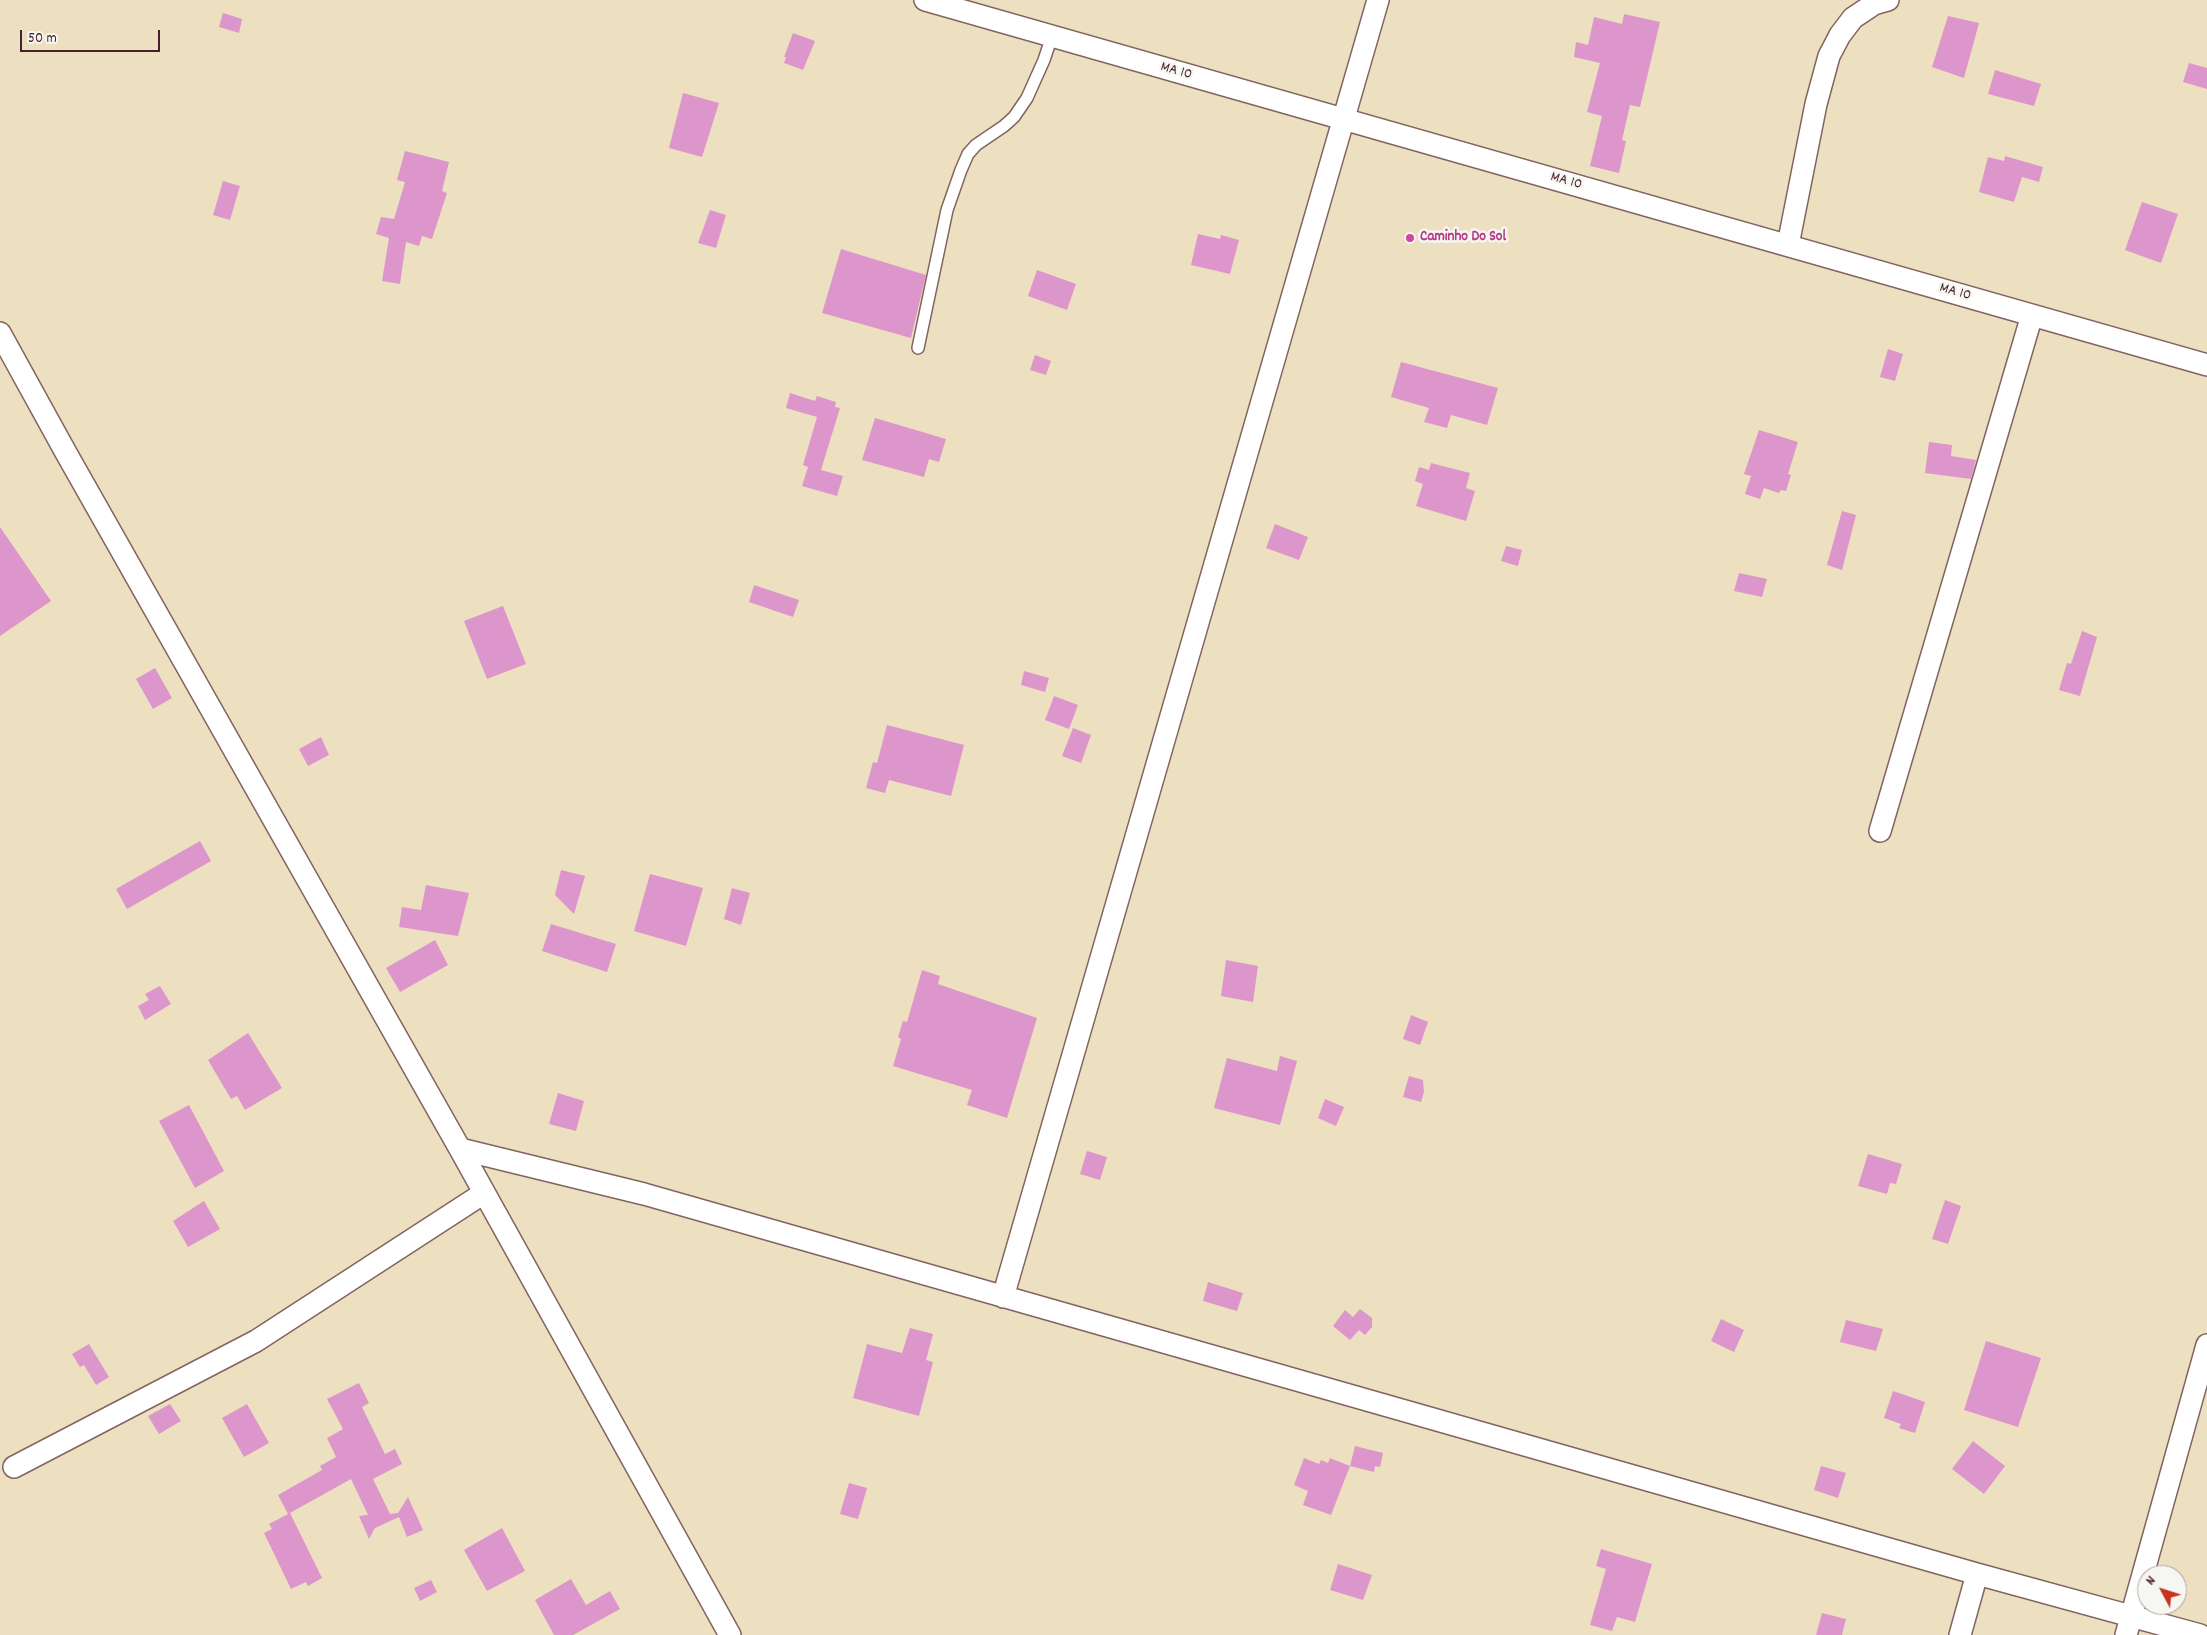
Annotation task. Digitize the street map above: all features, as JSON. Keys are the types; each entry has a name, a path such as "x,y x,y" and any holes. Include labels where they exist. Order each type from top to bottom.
{"street":[{"name":"MA 10","path":"925,0 2207,364"},
{"path":"1003,1297 1378,0"},
{"path":"1788,246 1816,104 1828,56 1840,35 1853,18 1874,4 1888,0"},
{"path":"1880,831 2032,315"},
{"path":"0,333 460,1148 730,1635"},
{"path":"460,1148 644,1194 1977,1574 2129,1625 2200,1635"},
{"path":"14,1467 256,1341 484,1193"},
{"path":"2129,1625 2207,1345"},
{"path":"1960,1635 1977,1574"}],"lane":[{"path":"918,348 947,210 961,170 968,154 976,145 1014,117 1027,98 1052,36"}],"building":[{"path":"223,13 242,19 239,33 219,27"},
{"path":"1624,14 1660,22 1640,107 1630,105 1622,140 1626,141 1619,173 1590,166 1602,116 1587,112 1600,63 1574,57 1576,42 1588,45 1594,17 1622,24"},
{"path":"1948,16 1979,23 1964,78 1932,67"},
{"path":"793,33 815,41 803,70 784,63 786,57 784,57"},
{"path":"2189,63 2207,68 2207,89 2183,82"},
{"path":"1995,70 2041,84 2034,106 1988,94"},
{"path":"683,93 719,103 702,157 669,148"},
{"path":"405,151 449,162 442,191 447,193 432,239 422,236 419,246 406,242 400,284 382,281 389,238 376,234 381,217 394,219 405,182 397,180"},
{"path":"2005,156 2043,167 2039,182 2022,177 2014,202 1979,192 1988,157 2004,161"},
{"path":"223,181 240,186 230,220 213,215"},
{"path":"2142,202 2178,214 2161,263 2125,250"},
{"path":"710,210 726,215 716,248 698,243"},
{"path":"1198,234 1220,239 1221,235 1239,240 1230,274 1191,265"},
{"path":"841,249 926,275 911,338 822,313"},
{"path":"1037,270 1076,284 1067,310 1028,296"},
{"path":"1888,349 1903,354 1895,381 1880,377"},
{"path":"1035,355 1051,361 1046,375 1030,370"},
{"path":"1401,362 1498,388 1487,425 1451,415 1447,428 1424,422 1429,408 1391,397"},
{"path":"790,393 815,401 817,396 836,402 835,407 840,408 821,470 843,476 837,496 802,486 808,467 803,465 817,417 786,408"},
{"path":"875,418 946,439 939,462 929,459 924,477 862,460"},
{"path":"1759,430 1798,442 1788,474 1791,475 1786,491 1781,490 1779,493 1764,488 1760,499 1745,494 1751,476 1744,474"},
{"path":"1929,442 1952,445 1951,456 1976,460 1971,479 1925,473"},
{"path":"1431,463 1470,473 1466,488 1475,491 1466,521 1416,506 1423,484 1415,481 1419,467 1429,470"},
{"path":"1842,511 1856,515 1842,570 1827,565"},
{"path":"1275,524 1308,537 1299,560 1266,548"},
{"path":"0,527 51,601 0,636"},
{"path":"1506,546 1522,550 1518,566 1501,561"},
{"path":"1739,573 1767,579 1762,597 1734,591"},
{"path":"754,585 799,600 793,617 749,602"},
{"path":"503,606 526,664 487,679 464,621"},
{"path":"2082,631 2097,637 2080,696 2059,690 2067,663 2071,664"},
{"path":"155,668 172,698 153,709 136,679"},
{"path":"1024,671 1049,678 1045,692 1021,685"},
{"path":"1054,696 1078,705 1069,729 1045,720"},
{"path":"887,725 964,745 951,796 889,780 885,793 866,788 873,762 877,763"},
{"path":"1073,728 1091,735 1081,763 1062,756"},
{"path":"321,737 329,755 308,766 299,749"},
{"path":"200,841 211,861 127,909 116,889"},
{"path":"561,870 585,876 574,914 555,895"},
{"path":"650,874 703,888 686,946 634,931"},
{"path":"426,885 469,893 458,936 399,927 402,907 421,910"},
{"path":"732,888 750,893 741,925 724,919"},
{"path":"551,924 616,944 607,972 542,951"},
{"path":"435,940 448,965 400,992 386,968"},
{"path":"1226,960 1258,966 1253,1002 1221,996"},
{"path":"922,970 940,976 938,984 1037,1018 1007,1118 967,1105 972,1090 893,1066 901,1039 898,1037 903,1021 907,1022"},
{"path":"160,986 171,1004 145,1020 138,1006 149,1000 145,994"},
{"path":"1411,1015 1428,1022 1420,1045 1403,1039"},
{"path":"248,1033 282,1088 245,1110 237,1096 231,1099 208,1060"},
{"path":"1280,1056 1297,1061 1280,1125 1214,1108 1227,1058 1277,1071"},
{"path":"1409,1076 1423,1080 1424,1092 1421,1102 1403,1097"},
{"path":"558,1093 584,1101 576,1131 549,1124"},
{"path":"1325,1099 1344,1107 1336,1126 1318,1118"},
{"path":"189,1105 224,1171 195,1188 159,1121"},
{"path":"1087,1151 1107,1157 1100,1180 1080,1174"},
{"path":"1868,1154 1902,1164 1896,1184 1890,1183 1887,1194 1858,1186"},
{"path":"1945,1200 1961,1206 1948,1244 1932,1239"},
{"path":"204,1201 220,1229 188,1247 173,1221"},
{"path":"1208,1282 1243,1293 1237,1311 1203,1301"},
{"path":"1360,1309 1372,1318 1372,1327 1365,1335 1359,1330 1350,1340 1333,1326 1345,1310 1353,1317"},
{"path":"1721,1319 1744,1330 1734,1352 1711,1341"},
{"path":"1846,1320 1883,1329 1876,1351 1840,1342"},
{"path":"910,1328 933,1334 926,1360 933,1362 919,1416 853,1398 867,1344 902,1353"},
{"path":"1986,1341 2041,1358 2018,1427 1964,1410"},
{"path":"89,1344 109,1377 96,1385 84,1365 80,1367 72,1354"},
{"path":"359,1383 369,1403 362,1407 385,1454 395,1449 402,1464 373,1479 390,1514 398,1513 408,1497 423,1530 407,1537 399,1517 375,1528 369,1539 359,1516 368,1515 351,1479 290,1513 322,1578 308,1586 306,1582 291,1589 264,1533 272,1529 269,1524 288,1514 278,1495 322,1470 320,1466 336,1457 327,1438 343,1429 327,1399"},
{"path":"1893,1391 1925,1402 1915,1433 1899,1428 1901,1424 1884,1418"},
{"path":"170,1404 181,1421 159,1434 148,1416"},
{"path":"247,1404 269,1443 244,1457 222,1418"},
{"path":"1973,1441 2005,1466 1984,1494 1952,1469"},
{"path":"1355,1446 1383,1453 1380,1467 1375,1466 1374,1472 1350,1466"},
{"path":"1304,1458 1319,1464 1321,1460 1328,1463 1330,1458 1350,1466 1331,1515 1303,1505 1308,1491 1294,1485"},
{"path":"1821,1466 1846,1473 1838,1498 1814,1490"},
{"path":"849,1483 867,1488 858,1519 840,1514"},
{"path":"502,1528 525,1571 487,1591 464,1550"},
{"path":"1601,1549 1652,1564 1635,1622 1617,1617 1612,1631 1590,1625 1606,1569 1596,1566"},
{"path":"1338,1564 1372,1575 1363,1600 1330,1590"},
{"path":"571,1579 586,1605 610,1591 620,1609 573,1635 554,1635 535,1600"},
{"path":"431,1580 437,1592 420,1601 414,1588"},
{"path":"1822,1613 1846,1619 1842,1635 1816,1635"}],"place":[{"name":"Caminho Do Sol","path":"1410,238"}]}
